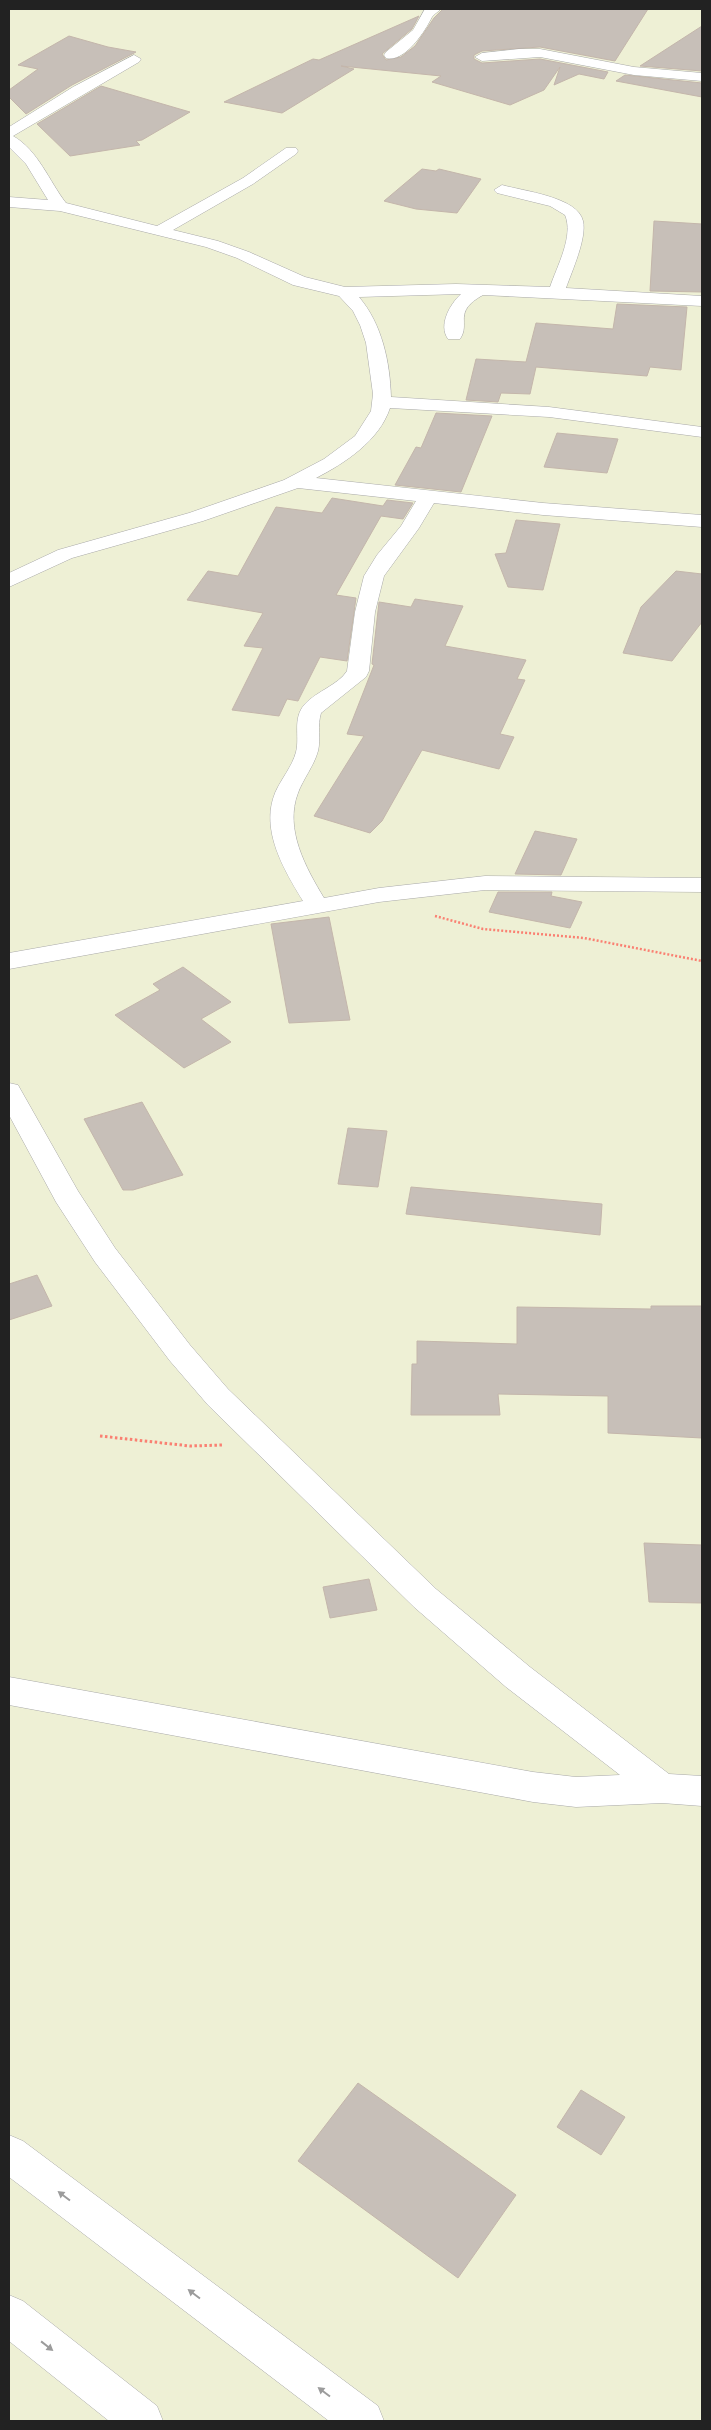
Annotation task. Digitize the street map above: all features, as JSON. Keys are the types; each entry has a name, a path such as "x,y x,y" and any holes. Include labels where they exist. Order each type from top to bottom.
{"street":[{"path":"391,55 421,31 426,23 427,13 434,9"},
{"path":"482,57 540,53 634,71 702,77"},
{"path":"9,133 78,90 134,59"},
{"path":"9,140 20,147 34,163 39,177 60,206"},
{"path":"161,230 248,181 290,151"},
{"path":"502,190 555,203 572,212 576,222 573,243 556,292"},
{"path":"9,202 60,206 161,230 243,256 299,281 345,292 481,289 702,301"},
{"path":"454,335 453,319 459,304 471,294 481,289"},
{"path":"9,581 73,551 222,508 298,482 323,470 363,437 379,413 383,402 374,342 367,319 361,307 345,292"},
{"path":"383,402 548,412 702,432"},
{"path":"298,482 543,509 702,521"},
{"path":"318,907 302,881 287,845 282,819 285,797 307,752 308,715 312,708 350,682 358,671 366,605 374,576 384,559 409,528 428,496"},
{"path":"9,961 379,895 485,883 702,885"},
{"path":"9,1091 66,1195 126,1283 186,1360 218,1397 425,1598 518,1676 662,1788"},
{"path":"9,1690 533,1786 576,1792 662,1788 702,1791"},
{"path":"9,2154 362,2421"},
{"path":"9,2315 142,2421"}],"path":[{"path":"434,915 450,922 502,932 566,936 702,961"},
{"path":"100,1436 190,1446 263,1441"}],"green space":[{"path":"9,9 702,9 702,2421 9,2421"}],"building":[{"path":"443,9 648,9 615,61 540,47 482,51 474,55 474,59 482,63 540,59 608,72 604,79 579,74 554,85 560,67 544,90 510,105 432,82 441,76 341,66 354,69 282,113 224,102 313,59 319,60 419,16 412,29 382,54 386,60 401,57 415,46 434,18"},
{"path":"702,26 702,71 640,66"},
{"path":"69,36 108,47 136,52 72,85 26,114 9,97 9,90 38,69 18,65"},
{"path":"625,75 702,83 702,97 616,81"},
{"path":"101,86 190,112 142,140 136,141 140,145 70,156 37,124"},
{"path":"422,169 436,171 439,169 481,179 457,213 416,209 384,201"},
{"path":"654,221 702,224 702,292 650,291"},
{"path":"617,304 687,307 681,370 650,367 647,376 536,367 530,394 501,393 498,402 466,400 476,359 526,362 536,323 613,329"},
{"path":"436,413 492,416 461,492 395,485 416,447 421,448"},
{"path":"557,433 618,439 607,473 544,467"},
{"path":"332,498 383,506 387,500 413,503 403,519 381,516 336,595 356,598 347,661 320,657 298,701 287,699 279,716 232,710 263,648 244,646 263,613 187,600 208,571 238,576 276,507 322,513"},
{"path":"516,520 560,524 543,590 508,587 495,554 506,553"},
{"path":"676,571 702,574 702,622 672,661 623,653 641,607"},
{"path":"415,599 463,606 445,646 526,660 517,679 525,680 500,734 514,737 499,769 422,750 382,821 370,833 314,816 364,736 347,734 374,665 372,664 379,602 411,607"},
{"path":"535,831 577,839 561,875 515,874"},
{"path":"498,892 552,892 551,896 582,902 570,928 489,912"},
{"path":"329,917 350,1020 289,1023 271,924"},
{"path":"183,967 231,1002 201,1019 231,1042 184,1068 115,1015 160,990 153,984"},
{"path":"142,1102 183,1175 133,1190 123,1190 84,1119"},
{"path":"348,1128 387,1131 378,1187 338,1184"},
{"path":"411,1187 602,1204 600,1235 406,1214"},
{"path":"37,1275 52,1306 9,1320 9,1284"},
{"path":"651,1306 702,1306 702,1438 608,1433 608,1396 498,1394 500,1415 411,1415 412,1364 417,1364 417,1341 517,1344 517,1307 651,1309"},
{"path":"644,1543 702,1545 702,1603 649,1602"},
{"path":"369,1579 377,1610 330,1618 323,1587"},
{"path":"358,2083 516,2195 458,2278 298,2161"},
{"path":"581,2090 625,2117 601,2155 557,2127"}]}
